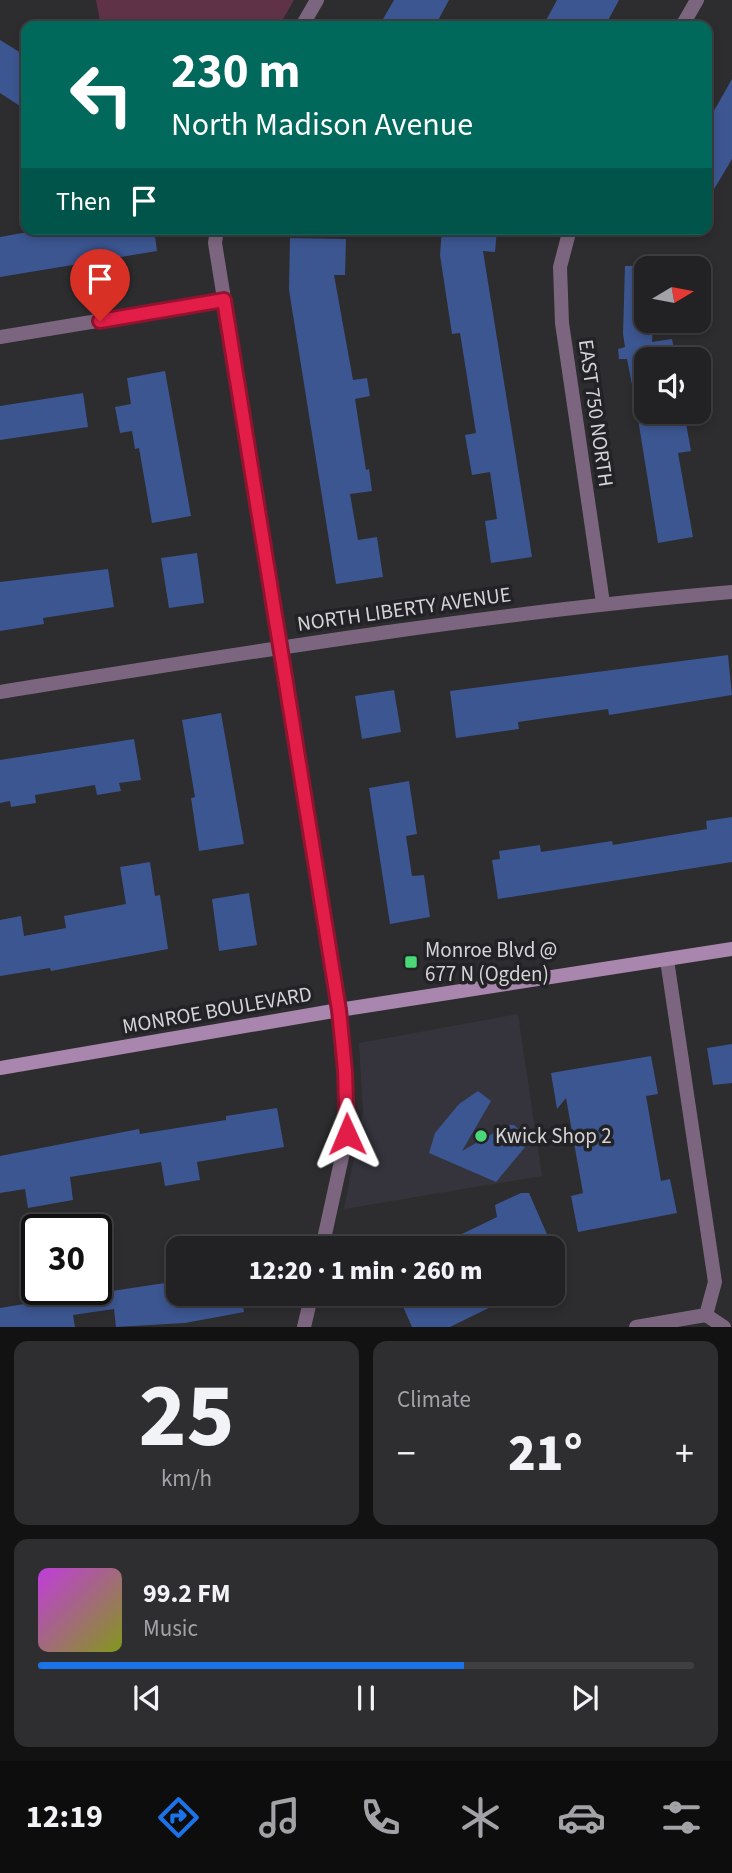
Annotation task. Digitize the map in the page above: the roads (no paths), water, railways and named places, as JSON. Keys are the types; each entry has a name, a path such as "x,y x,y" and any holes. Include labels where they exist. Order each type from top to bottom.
{"street":[{"path":"305,21 317,0"},
{"path":"685,21 697,0"},
{"path":"216,235 215,243 279,647 339,1010 347,1134 325,1236"},
{"name":"EAST 750 NORTH","path":"568,235 560,267 562,323 603,603"},
{"path":"0,337 224,300"},
{"name":"NORTH LIBERTY AVENUE","path":"0,692 279,647 603,603 732,592"},
{"name":"MONROE BOULEVARD","path":"0,1068 339,1010 732,949"},
{"path":"667,960 715,1282 706,1315"},
{"path":"304,1327 309,1306"},
{"path":"636,1327 706,1315 724,1327"}],"place":[{"name":"Monroe Blvd @ 677 N (Ogden)","path":"411,962"},
{"name":"Kwick Shop 2","path":"481,1136"}]}
